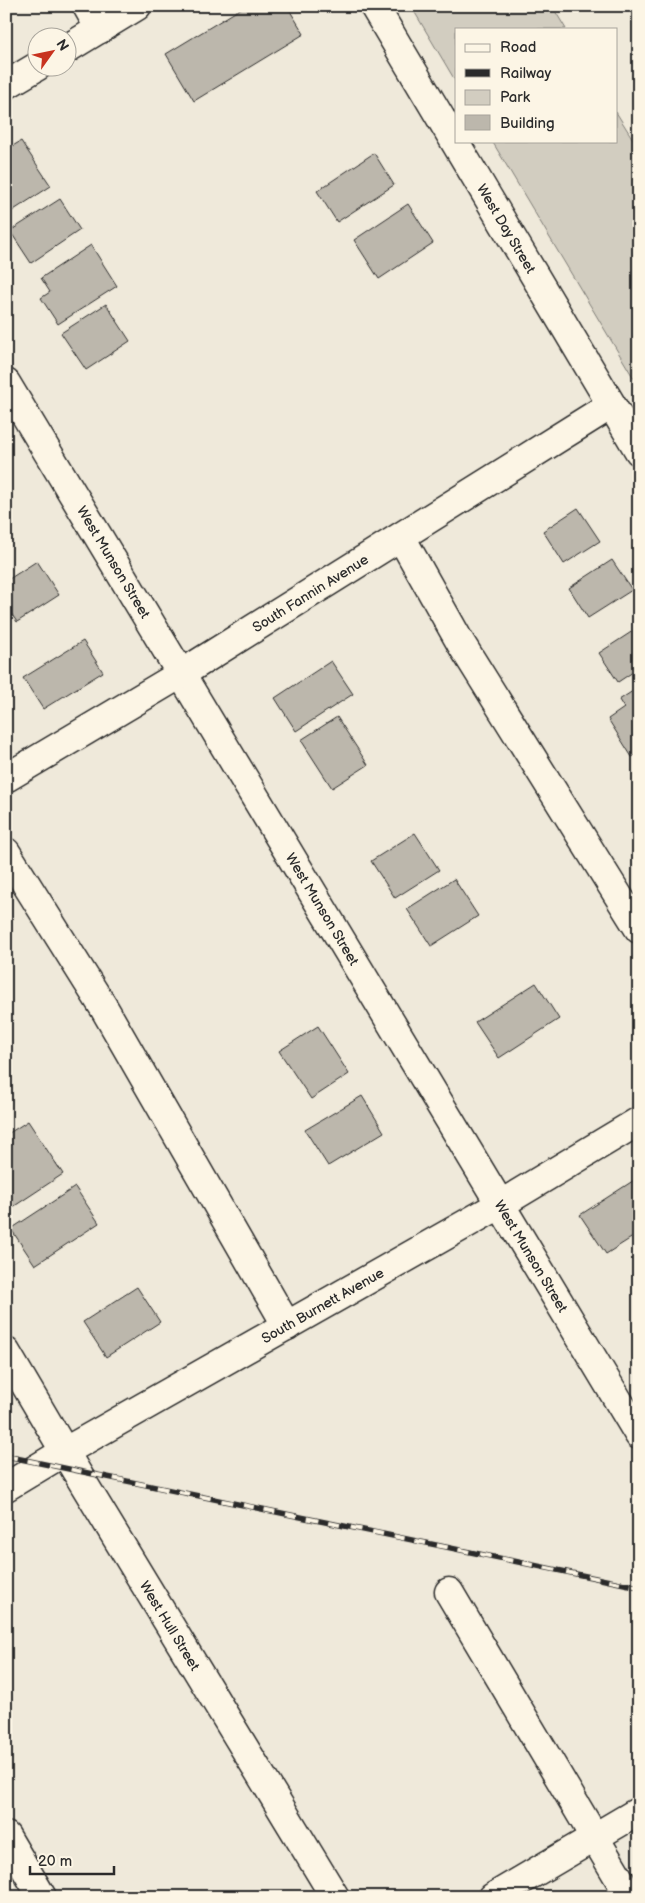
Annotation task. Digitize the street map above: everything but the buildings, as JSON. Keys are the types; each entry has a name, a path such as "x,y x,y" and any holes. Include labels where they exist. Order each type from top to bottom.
{"street":[{"path":"78,36 93,18 137,6"},
{"name":"West Day Street","path":"374,6 639,451"},
{"path":"6,85 28,72"},
{"name":"West Munson Street","path":"6,383 639,1435"},
{"name":"South Fannin Avenue","path":"6,778 181,674 611,404"},
{"path":"401,537 460,642 639,929"},
{"path":"6,852 104,1008 287,1326"},
{"name":"South Burnett Avenue","path":"6,1487 64,1452 501,1204 639,1121"},
{"name":"West Hull Street","path":"6,1352 64,1452 334,1897"},
{"path":"449,1592 630,1897"},
{"path":"493,1897 639,1811"},
{"path":"6,1836 42,1897"}],"green space":[{"path":"411,6 552,6 565,28 455,28 455,80"},
{"path":"618,115 639,149 639,387 493,142 618,142"}],"railway":[{"path":"6,1456 639,1587"}]}
